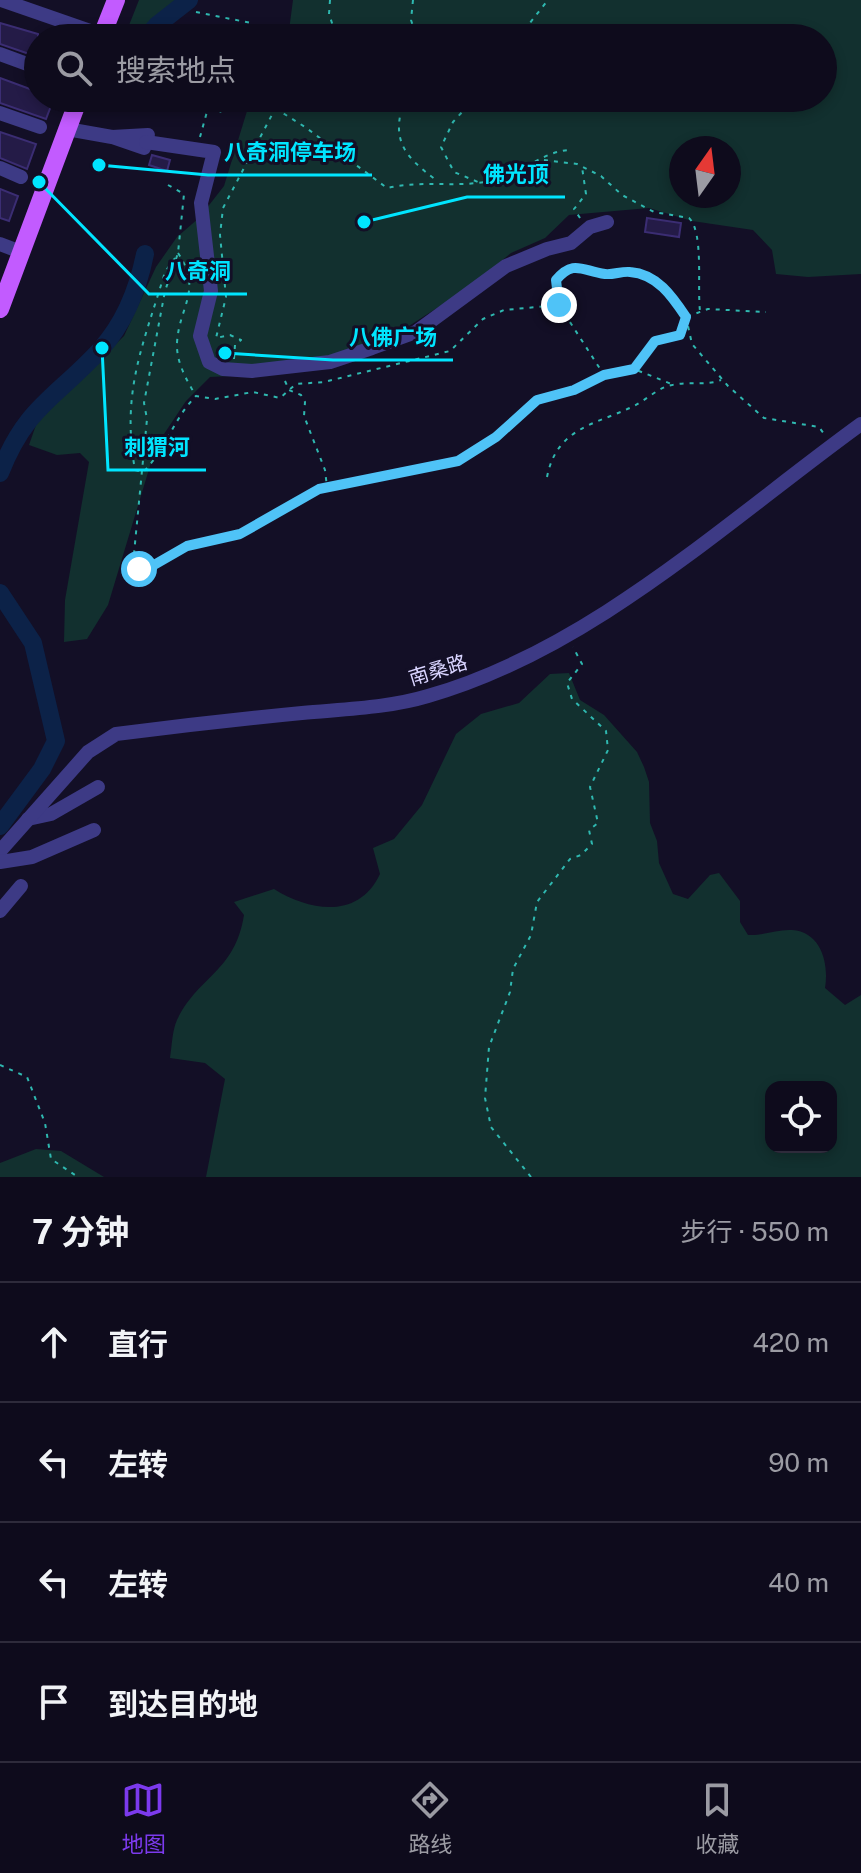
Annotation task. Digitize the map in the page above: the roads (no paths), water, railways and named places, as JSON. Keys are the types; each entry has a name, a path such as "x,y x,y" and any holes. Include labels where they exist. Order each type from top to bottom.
{"main road":[{"path":"107,24 116,0"},
{"path":"0,309 74,112"}],"street":[{"path":"1,0 67,24"},
{"path":"0,54 24,63"},
{"path":"0,113 40,127"},
{"path":"67,129 214,152 201,203 211,291 200,336 209,362 231,370 267,370 330,362 416,332 506,266 571,243 587,230 607,222"},
{"path":"0,168 21,177"},
{"path":"0,244 21,252"},
{"name":"南桑路","path":"0,851 97,743 116,734 366,707 426,697 494,673 664,572 861,424"},
{"path":"28,819 51,814 98,787"},
{"path":"0,862 32,857 94,830"},
{"path":"0,911 21,886"}],"waterway":[{"path":"158,24 189,0"},
{"path":"0,473 20,432 32,417 85,366 117,328 139,280 145,254"},
{"path":"0,593 33,643 56,741 42,769 0,826"}],"place":[{"name":"八奇洞停车场","path":"99,165"},
{"name":"八奇洞","path":"39,182"},
{"name":"佛光顶","path":"364,222"},
{"name":"刺猬河","path":"102,348"},
{"name":"八佛广场","path":"225,353"}]}
